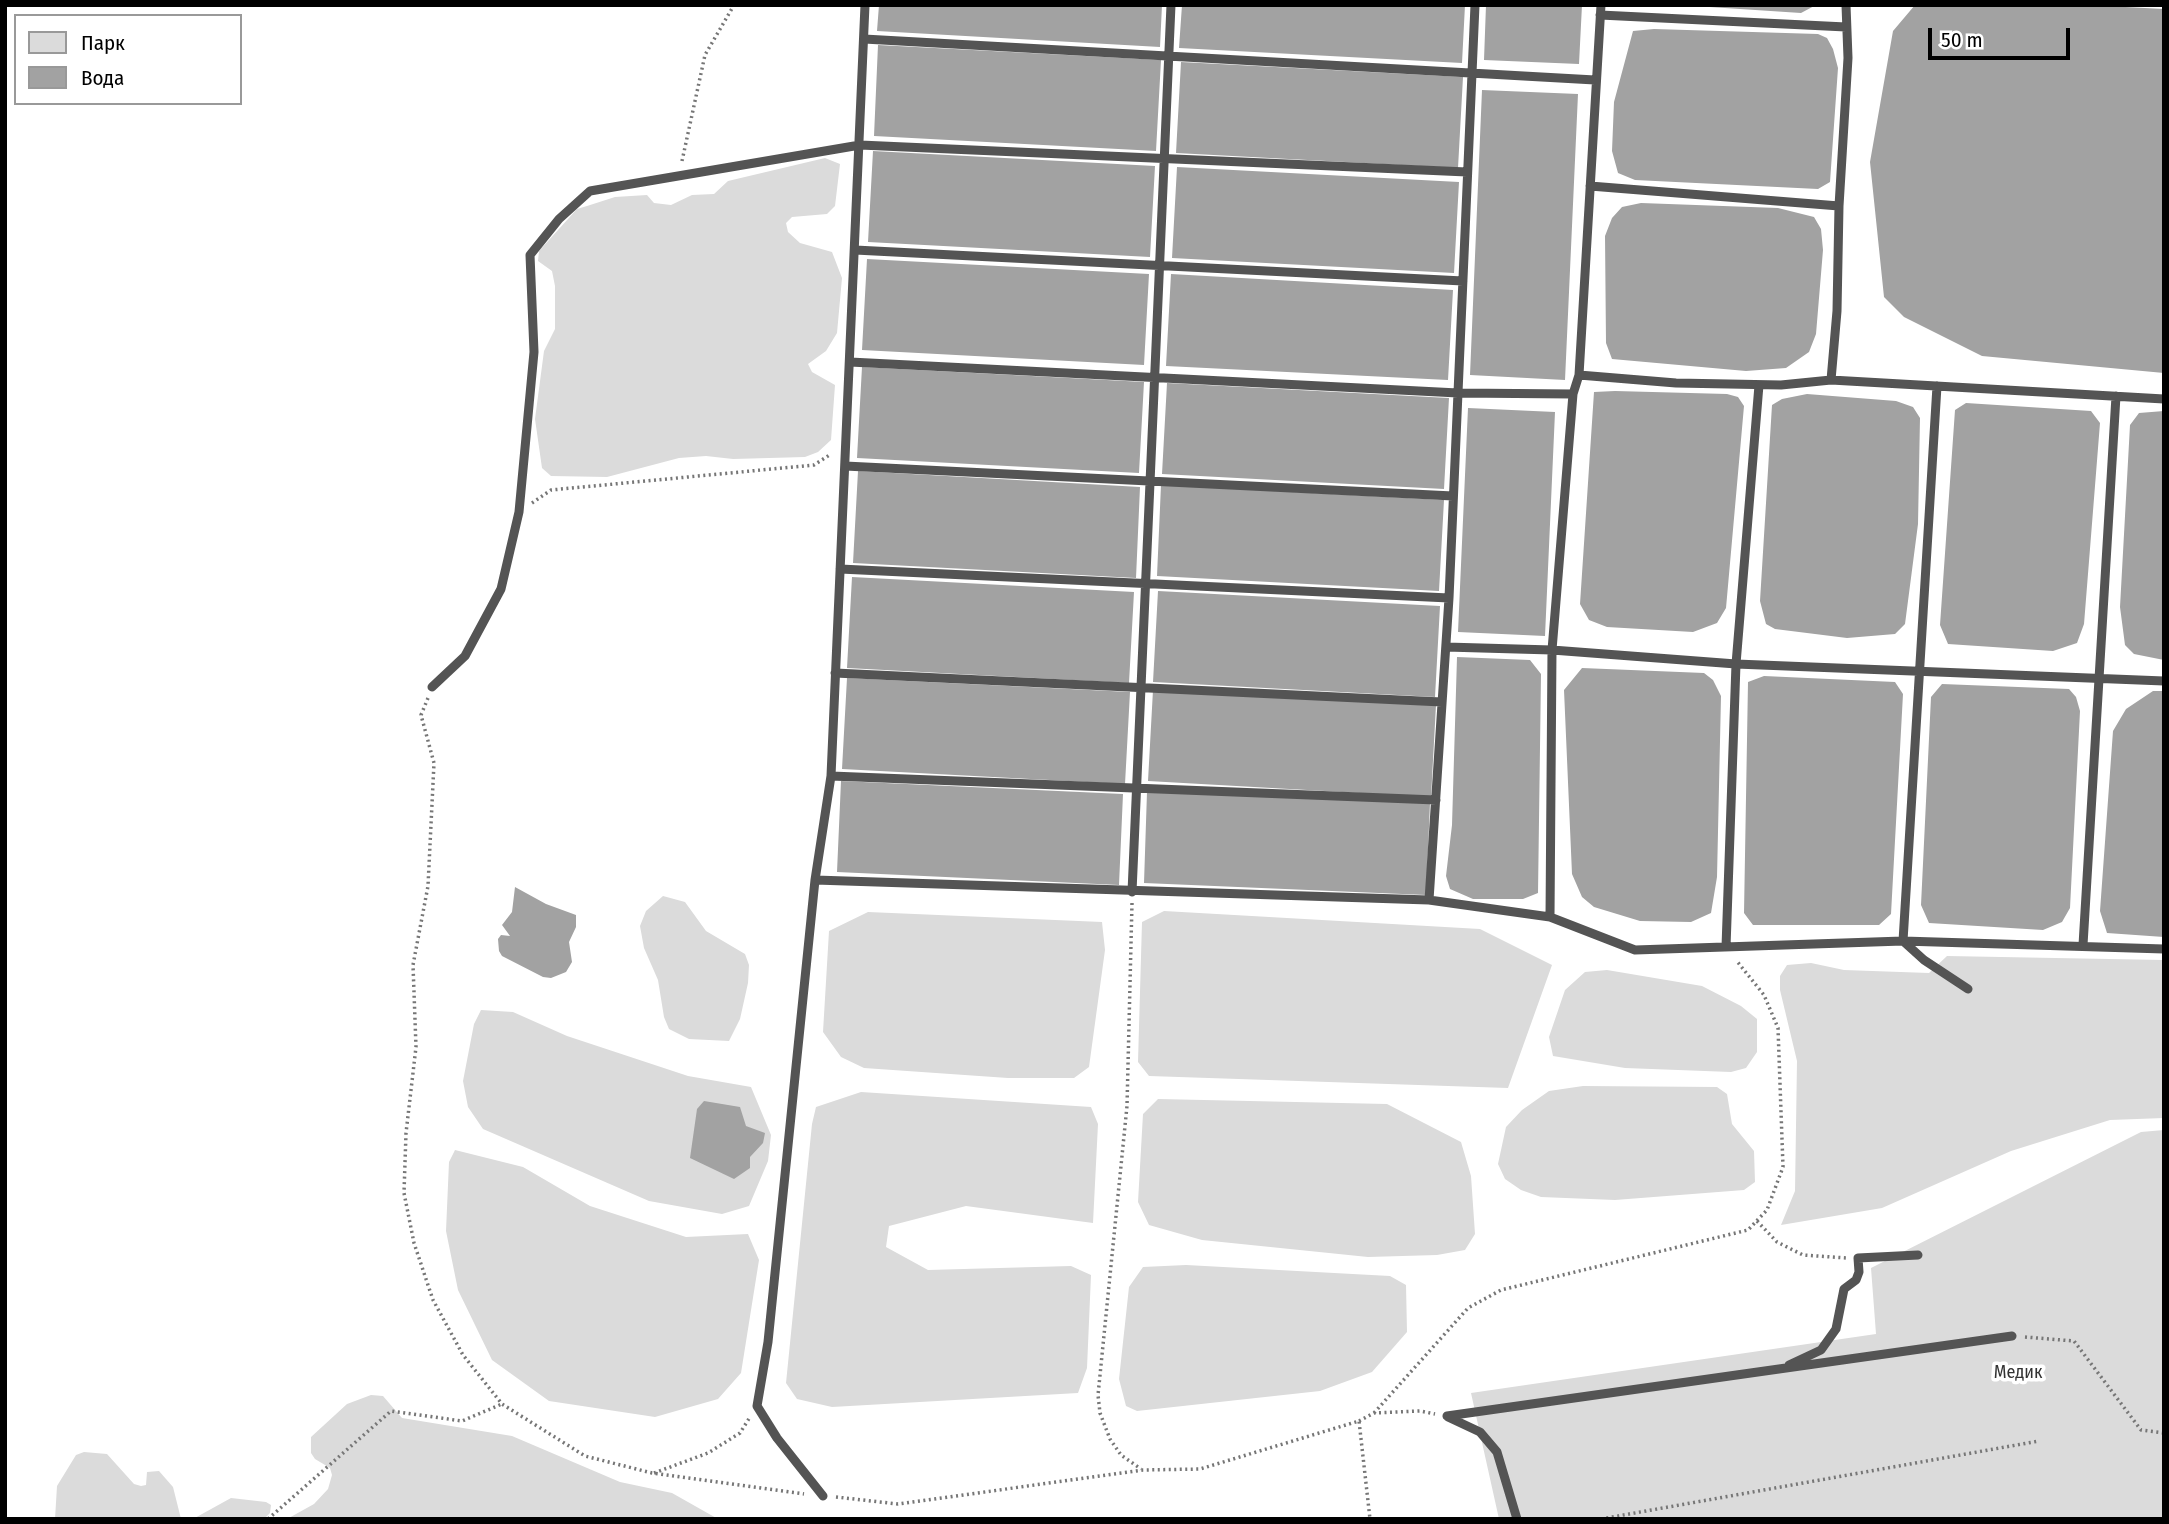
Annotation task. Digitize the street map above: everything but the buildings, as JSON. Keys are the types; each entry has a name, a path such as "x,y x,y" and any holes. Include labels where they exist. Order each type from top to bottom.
{"lane":[{"path":"823,1496 777,1438 757,1406 768,1342 815,880 831,776 865,5"},
{"path":"1132,892 1171,56 1171,5"},
{"path":"1429,900 1449,598 1475,5"},
{"path":"1831,380 1837,311 1839,206 1848,58 1846,5"},
{"path":"1550,917 1552,650 1573,394 1579,375 1601,10 1846,27"},
{"path":"864,39 1595,80"},
{"path":"432,687 466,656 500,589 519,512 534,352 530,255 559,219 590,191 860,145 1467,172"},
{"path":"1590,186 1839,206"},
{"path":"855,250 1463,281"},
{"path":"850,362 1458,393 1573,394"},
{"path":"1579,375 1759,385 1831,380 2164,398"},
{"path":"1726,947 1736,664 1759,385"},
{"path":"1903,941 1937,386"},
{"path":"2083,945 2116,396"},
{"path":"845,466 1453,496"},
{"path":"840,569 1449,598"},
{"path":"1446,647 1552,650 1736,664 2164,681"},
{"path":"835,673 1443,702"},
{"path":"831,776 1436,800"},
{"path":"815,880 1429,900 1550,917 1636,950 1903,941 2083,945 2164,950"},
{"path":"1903,941 1924,960 1968,989"},
{"path":"1781,1368 1821,1350 1836,1329 1844,1289 1856,1280 1859,1272 1858,1258 1918,1255"},
{"path":"1447,1416 2012,1336"},
{"path":"1447,1416 1480,1432 1497,1452 1517,1519"}],"path":[{"path":"679,177 705,55 733,6"},
{"path":"519,512 551,489 814,465 846,444"},
{"path":"432,687 421,715 434,763 428,886 413,965 415,1047 406,1133 404,1193 414,1243 433,1300 463,1355 502,1404 585,1456 652,1473 898,1504 1143,1470 1200,1469 1359,1421 1374,1413 1468,1308 1501,1290 1748,1230 1767,1210 1783,1167 1778,1028 1764,995 1726,947"},
{"path":"1132,892 1127,1106 1098,1395 1100,1413 1110,1439 1121,1455 1143,1470"},
{"path":"1757,1221 1777,1242 1803,1255 1858,1258"},
{"path":"2012,1336 2074,1341 2141,1430 2164,1433"},
{"path":"268,1519 391,1411 462,1421 502,1404"},
{"path":"652,1473 708,1453 740,1433 757,1406"},
{"path":"1374,1413 1420,1411 1447,1416"},
{"path":"1359,1421 1370,1519"},
{"path":"1601,1519 2039,1441"}],"green space":[{"path":"825,158 840,164 835,206 827,214 792,217 786,223 788,232 800,243 832,252 842,278 837,333 826,351 808,364 812,372 835,385 831,440 818,452 805,457 679,458 607,477 551,476 542,468 535,419 544,351 555,329 555,286 552,271 538,261 539,251 577,209 615,197 647,195 654,203 671,205 692,195 714,194 728,181"},
{"path":"663,896 685,902 706,931 745,954 749,965 748,983 740,1019 729,1041 689,1039 669,1029 664,1017 658,980 644,948 640,926 646,911"},
{"path":"1164,911 1480,929 1552,965 1508,1088 1149,1076 1138,1062 1142,922"},
{"path":"868,912 1102,922 1105,950 1089,1067 1074,1078 1008,1078 864,1068 841,1057 823,1032 829,931"},
{"path":"1947,956 2164,960 2164,1118 2110,1120 2011,1151 1882,1208 1781,1225 1795,1191 1797,1061 1780,990 1780,976 1787,965 1811,963 1844,970 1929,973"},
{"path":"1607,970 1702,986 1741,1006 1757,1019 1757,1052 1746,1068 1731,1072 1625,1068 1553,1056 1549,1037 1565,990 1585,972"},
{"path":"481,1010 513,1012 567,1036 688,1076 751,1087 771,1135 768,1161 749,1206 722,1214 649,1201 483,1129 468,1107 463,1081 474,1024"},
{"path":"1583,1086 1717,1087 1727,1094 1732,1124 1754,1151 1755,1182 1744,1190 1615,1200 1541,1197 1521,1190 1505,1179 1498,1164 1506,1127 1522,1110 1549,1091"},
{"path":"861,1092 1091,1107 1098,1124 1093,1223 966,1206 889,1226 886,1247 928,1270 1071,1266 1091,1275 1087,1368 1078,1393 832,1407 797,1399 786,1383 812,1124 816,1107"},
{"path":"1158,1099 1387,1104 1461,1142 1471,1176 1475,1234 1465,1250 1437,1255 1368,1257 1202,1240 1149,1225 1138,1202 1143,1114"},
{"name":"Медик","path":"2164,1130 2164,1519 1499,1519 1471,1393 1876,1334 1871,1268 2141,1132"},
{"path":"455,1150 523,1167 590,1206 686,1237 748,1234 759,1260 741,1373 718,1399 655,1417 549,1401 492,1360 458,1290 446,1231 449,1162"},
{"path":"1186,1265 1390,1276 1406,1285 1407,1332 1372,1372 1320,1391 1137,1411 1126,1406 1119,1379 1129,1287 1143,1267"},
{"path":"371,1395 383,1396 402,1418 512,1436 620,1482 672,1493 718,1519 287,1519 314,1504 328,1489 332,1475 330,1468 315,1459 311,1453 311,1437 347,1404"},
{"path":"84,1452 107,1454 134,1484 141,1486 146,1485 147,1472 159,1471 173,1487 181,1519 55,1519 57,1486 76,1455"},
{"path":"231,1498 266,1502 271,1505 270,1513 264,1519 193,1519"}],"water":[{"path":"879,5 1162,5 1160,47 877,31"},
{"path":"1182,5 1465,5 1462,63 1179,48"},
{"path":"1486,5 1582,5 1579,64 1484,60"},
{"path":"1679,5 1816,5 1801,13"},
{"path":"1915,5 2087,5 2164,9 2164,373 1982,356 1904,317 1884,297 1870,162 1893,31"},
{"path":"1654,29 1818,34 1827,38 1838,68 1830,182 1818,189 1635,180 1618,173 1612,151 1614,102 1633,31"},
{"path":"878,45 1161,60 1156,151 874,136"},
{"path":"1181,62 1463,77 1458,168 1176,153"},
{"path":"1482,90 1578,94 1565,380 1470,375"},
{"path":"873,151 1155,166 1150,257 868,242"},
{"path":"1177,167 1459,182 1454,273 1172,258"},
{"path":"1641,203 1778,208 1814,217 1821,229 1823,250 1816,334 1809,352 1786,368 1746,371 1612,359 1606,343 1605,236 1612,218 1622,207"},
{"path":"867,259 1149,274 1144,365 862,350"},
{"path":"1171,274 1453,290 1448,380 1166,366"},
{"path":"862,367 1144,382 1139,473 857,458"},
{"path":"1167,383 1449,398 1444,489 1162,474"},
{"path":"1594,392 1727,394 1738,397 1744,406 1726,608 1717,623 1693,632 1607,627 1589,620 1580,604"},
{"path":"1807,394 1896,401 1913,407 1920,418 1918,524 1905,624 1895,634 1847,638 1775,629 1766,624 1760,601 1772,405 1782,399"},
{"path":"1966,403 2091,411 2100,423 2084,624 2077,643 2053,651 1948,644 1940,625 1955,410"},
{"path":"1468,408 1555,412 1545,636 1458,632"},
{"path":"2164,411 2164,660 2134,654 2125,645 2120,607 2130,425 2139,413"},
{"path":"858,471 1140,487 1136,578 853,563"},
{"path":"1161,485 1444,500 1439,591 1157,576"},
{"path":"852,577 1134,592 1129,683 847,668"},
{"path":"1158,591 1440,606 1435,697 1153,682"},
{"path":"1457,657 1530,660 1541,674 1538,893 1523,899 1473,899 1450,889 1446,876 1452,825"},
{"path":"1582,668 1704,673 1713,680 1721,696 1717,877 1711,913 1691,922 1640,921 1594,907 1582,897 1572,874 1564,690"},
{"path":"1764,676 1895,682 1903,694 1891,914 1879,925 1753,925 1744,913 1748,682"},
{"path":"847,678 1130,692 1125,784 842,769"},
{"path":"1942,684 2069,689 2076,697 2080,711 2070,908 2062,922 2043,930 1929,923 1921,905 1931,697"},
{"path":"1153,690 1436,705 1431,797 1148,781"},
{"path":"2153,691 2164,691 2164,937 2107,933 2100,911 2113,731 2126,709"},
{"path":"841,781 1123,794 1119,885 837,872"},
{"path":"1147,792 1430,803 1426,895 1144,883"},
{"path":"515,887 546,904 576,915 576,927 569,942 572,962 566,972 551,978 543,977 502,956 499,951 498,939 501,935 510,936 502,925 512,912"},
{"path":"704,1101 740,1107 746,1126 765,1133 763,1143 750,1157 750,1168 734,1179 690,1158 697,1109"}]}
